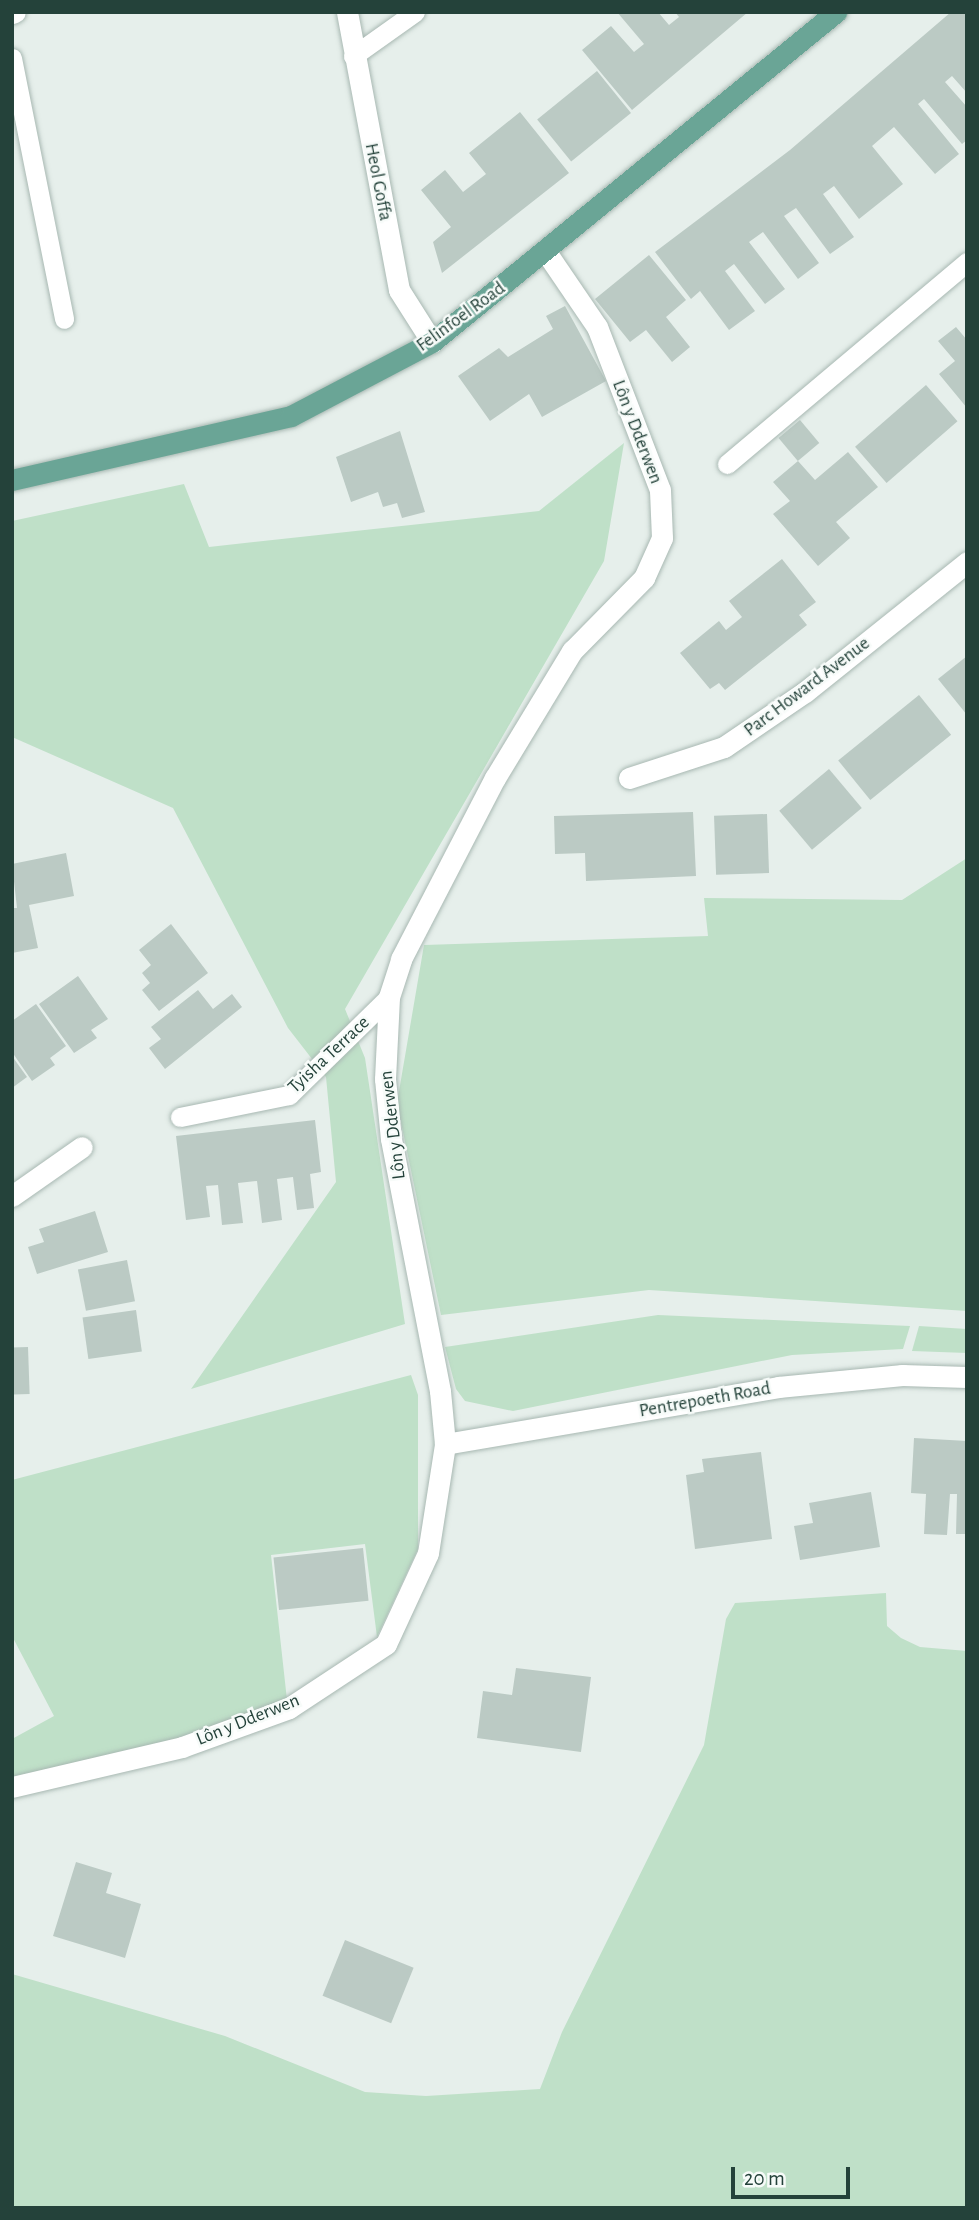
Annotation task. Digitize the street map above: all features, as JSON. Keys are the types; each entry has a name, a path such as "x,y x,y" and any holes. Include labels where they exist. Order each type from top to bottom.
{"main road":[{"name":"Felinfoel Road","path":"12,480 291,416 432,342 547,252 836,12"}],"street":[{"name":"Heol Goffa","path":"346,12 399,290 432,342"},
{"name":"Lôn y Dderwen","path":"12,1787 182,1747 289,1708 386,1644 428,1553 445,1444 440,1391 422,1311 384,1079 389,998 407,947 495,778 572,651 644,578 662,538 660,490 601,338 547,252"},
{"name":"Parc Howard Avenue","path":"629,778 724,747 805,692 967,562"},
{"path":"12,1196 82,1147"},
{"name":"Pentrepoeth Road","path":"445,1444 778,1387 902,1375 967,1377"}],"lane":[{"path":"353,56 415,12"},
{"path":"12,58 64,319"},
{"path":"727,464 967,262"},
{"name":"Tyisha Terrace","path":"180,1117 289,1095 389,998"}],"green space":[{"path":"624,443 604,561 345,1009 365,1058 405,1324 191,1389 336,1182 326,1077 288,1028 173,808 12,737 12,521 184,484 209,547 539,511"},
{"path":"967,858 967,1311 649,1290 441,1315 397,1103 424,945 708,936 704,898 902,900"},
{"path":"658,1315 910,1326 903,1349 792,1355 513,1411 465,1401 456,1389 445,1347"},
{"path":"919,1326 967,1329 967,1353 912,1351"},
{"path":"411,1375 418,1395 418,1549 377,1637 365,1544 271,1555 287,1700 166,1743 12,1777 12,1739 54,1716 12,1636 12,1480"},
{"path":"886,1593 887,1626 901,1638 920,1647 967,1651 967,2208 12,2208 12,1974 225,2036 365,2092 426,2096 540,2089 562,2032 704,1745 726,1619 735,1603"}],"building":[{"path":"617,12 658,12 669,25 679,17 675,12 748,12 632,110 582,50 611,26 634,52 644,44"},
{"path":"951,12 967,12 967,93 952,76 945,82 967,107 967,140 962,144 924,99 918,104 959,154 935,174 894,127 872,146 903,184 859,219 834,186 823,194 854,237 830,254 796,208 784,216 819,263 798,279 763,232 749,242 785,289 765,304 734,264 725,271 755,311 729,330 700,291 691,299 655,252 790,150"},
{"path":"597,71 631,113 571,161 537,119"},
{"path":"520,112 569,173 442,273 433,242 451,227 421,190 445,170 463,192 486,174 469,153"},
{"path":"649,255 686,300 666,317 690,347 672,362 646,330 630,342 595,299"},
{"path":"565,306 606,381 542,417 529,394 490,421 458,376 499,348 508,357 553,329 546,316"},
{"path":"956,327 967,340 967,408 939,374 955,361 938,341"},
{"path":"926,385 957,421 887,483 855,447"},
{"path":"800,420 819,443 798,461 779,438"},
{"path":"400,431 425,512 402,518 397,503 383,507 378,492 351,502 336,457"},
{"path":"848,452 878,487 836,522 850,538 818,566 773,514 790,501 773,482 798,461 815,480"},
{"path":"782,559 816,602 799,615 807,625 725,690 719,683 710,689 680,653 719,621 726,630 742,617 729,601"},
{"path":"967,656 967,715 938,679"},
{"path":"919,695 951,735 870,800 838,760"},
{"path":"829,769 862,808 812,850 779,811"},
{"path":"693,812 696,876 586,881 585,853 555,854 554,816"},
{"path":"767,814 769,873 716,875 714,816"},
{"path":"66,853 74,896 29,905 38,948 12,953 12,908 17,908 12,864"},
{"path":"171,924 208,973 159,1011 142,990 150,983 142,973 151,965 139,950"},
{"path":"78,976 108,1019 91,1030 97,1038 74,1053 39,1004"},
{"path":"198,990 213,1009 232,994 242,1007 165,1069 149,1048 161,1039 151,1027"},
{"path":"36,1004 66,1046 50,1058 55,1065 32,1081 12,1052 12,1021"},
{"path":"12,1056 27,1077 12,1088"},
{"path":"315,1120 321,1172 310,1174 314,1208 297,1210 293,1177 277,1179 282,1220 262,1223 257,1181 238,1183 243,1223 222,1225 218,1185 206,1186 210,1217 186,1220 176,1136"},
{"path":"95,1211 108,1252 37,1274 28,1247 44,1242 39,1229"},
{"path":"127,1260 135,1301 86,1311 78,1270"},
{"path":"136,1310 142,1352 88,1359 83,1318"},
{"path":"28,1347 30,1394 14,1395 12,1348"},
{"path":"914,1438 967,1441 967,1534 956,1534 957,1494 950,1494 947,1535 924,1534 926,1494 911,1493"},
{"path":"761,1452 772,1539 695,1549 686,1475 704,1472 702,1459"},
{"path":"871,1492 880,1547 800,1560 794,1526 813,1523 809,1503"},
{"path":"363,1548 369,1601 279,1610 273,1557"},
{"path":"516,1668 591,1677 581,1752 477,1738 483,1691 512,1695"},
{"path":"76,1862 112,1873 106,1893 141,1904 125,1958 53,1936"},
{"path":"345,1940 414,1968 391,2023 323,1996"}]}
